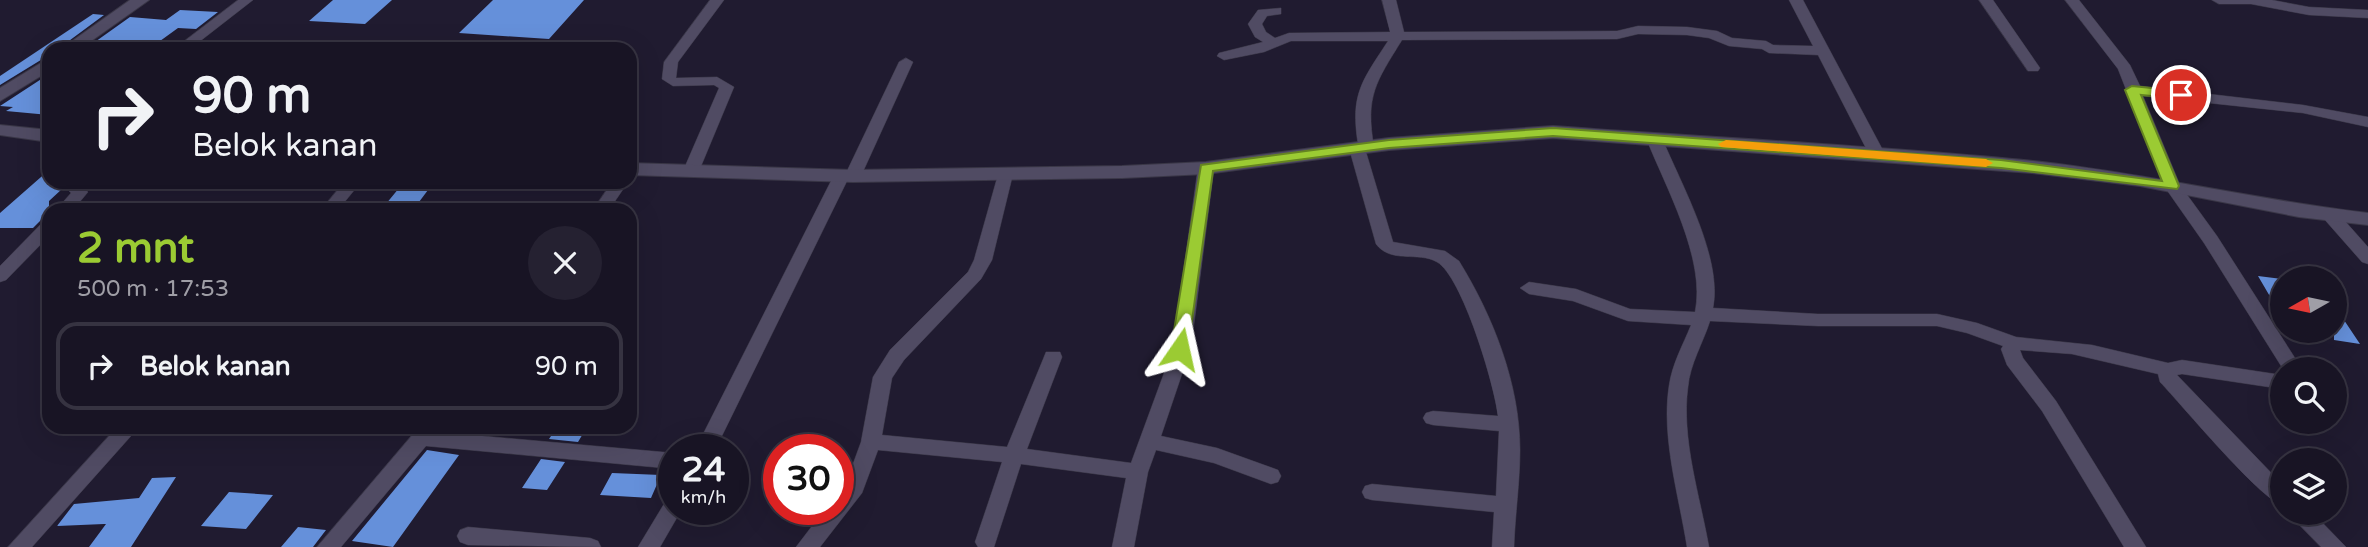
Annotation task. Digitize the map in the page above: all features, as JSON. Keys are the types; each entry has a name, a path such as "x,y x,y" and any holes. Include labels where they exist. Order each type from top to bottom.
{"street":[{"path":"79,42 141,0"},
{"path":"190,42 246,0"},
{"path":"691,171 727,87 718,81 677,83 669,75 671,62 717,0"},
{"path":"1389,0 1398,35 1366,87 1362,148 1385,244 1391,249 1439,254 1453,265 1496,361 1508,424 1510,479 1505,505 1503,547"},
{"path":"1796,0 1878,156"},
{"path":"1986,0 2034,68"},
{"path":"2071,0 2125,68 2172,186 2211,240 2285,357"},
{"path":"2219,0 2251,0 2309,10 2368,14"},
{"path":"1274,43 1260,34 1255,24 1263,13 1276,11"},
{"path":"1224,56 1289,37 1617,35 1638,30 1712,34 1729,42 1766,45 1769,50 1823,51"},
{"path":"713,434 906,62"},
{"path":"0,96 42,68"},
{"path":"2132,90 2303,109 2368,122"},
{"path":"0,130 42,135"},
{"path":"637,169 847,176 1206,168 1362,148 1529,133 1654,138 2032,167 2172,186 2331,216 2368,219"},
{"path":"1654,138 1700,259 1706,291 1702,316 1678,384 1676,410 1698,547"},
{"path":"1123,547 1138,472 1176,365 1184,332 1206,168"},
{"path":"854,489 871,442 883,377 897,355 975,275 982,260 1005,173"},
{"path":"70,203 80,192 76,189"},
{"path":"335,203 347,189"},
{"path":"2331,216 2368,258"},
{"path":"0,276 42,233"},
{"path":"1530,288 1576,295 1628,315 1937,320 1971,327 2014,343 2081,349 2168,370 2182,367 2270,380"},
{"path":"2014,343 2010,349 2014,360 2049,406 2136,547"},
{"path":"986,542 1014,455 1053,357"},
{"path":"2168,370 2170,382 2270,485"},
{"path":"1433,418 1508,424"},
{"path":"19,547 123,434"},
{"path":"328,547 425,434"},
{"path":"435,434 658,459"},
{"path":"1149,441 1216,456 1271,476"},
{"path":"871,442 1014,455 1138,472"},
{"path":"1372,492 1505,505"},
{"path":"649,547 662,525"},
{"path":"807,547 825,525"},
{"path":"2312,525 2335,547"},
{"path":"468,536 590,547"}],"building":[{"path":"333,0 392,0 365,24 309,21"},
{"path":"493,0 584,0 549,39 459,33"},
{"path":"180,10 218,12 196,29 178,28 159,42 95,42 130,17 166,20"},
{"path":"93,14 104,15 67,42 51,42"},
{"path":"42,48 42,59 0,85 0,76"},
{"path":"42,79 42,114 6,111 13,107 0,106"},
{"path":"42,176 42,189 62,189 49,203 42,203 42,220 33,228 0,228 0,213"},
{"path":"398,189 429,189 418,203 387,203"},
{"path":"2258,276 2270,278 2270,296"},
{"path":"2347,324 2360,344 2347,342"},
{"path":"552,434 583,434 578,442 549,439"},
{"path":"427,450 459,455 393,547 352,541"},
{"path":"541,459 565,462 547,490 522,488"},
{"path":"612,473 658,475 651,498 600,495"},
{"path":"176,477 131,547 89,547 106,524 57,526 74,504 139,498 152,478"},
{"path":"229,492 273,495 246,529 201,526"},
{"path":"298,527 326,530 313,547 281,547"}],"slow traffic":[{"path":"1726,144 1986,163"}],"route":[{"path":"1180,349 1206,168 1389,144 1553,132 2001,164 2172,186 2132,90 2181,95"}]}
